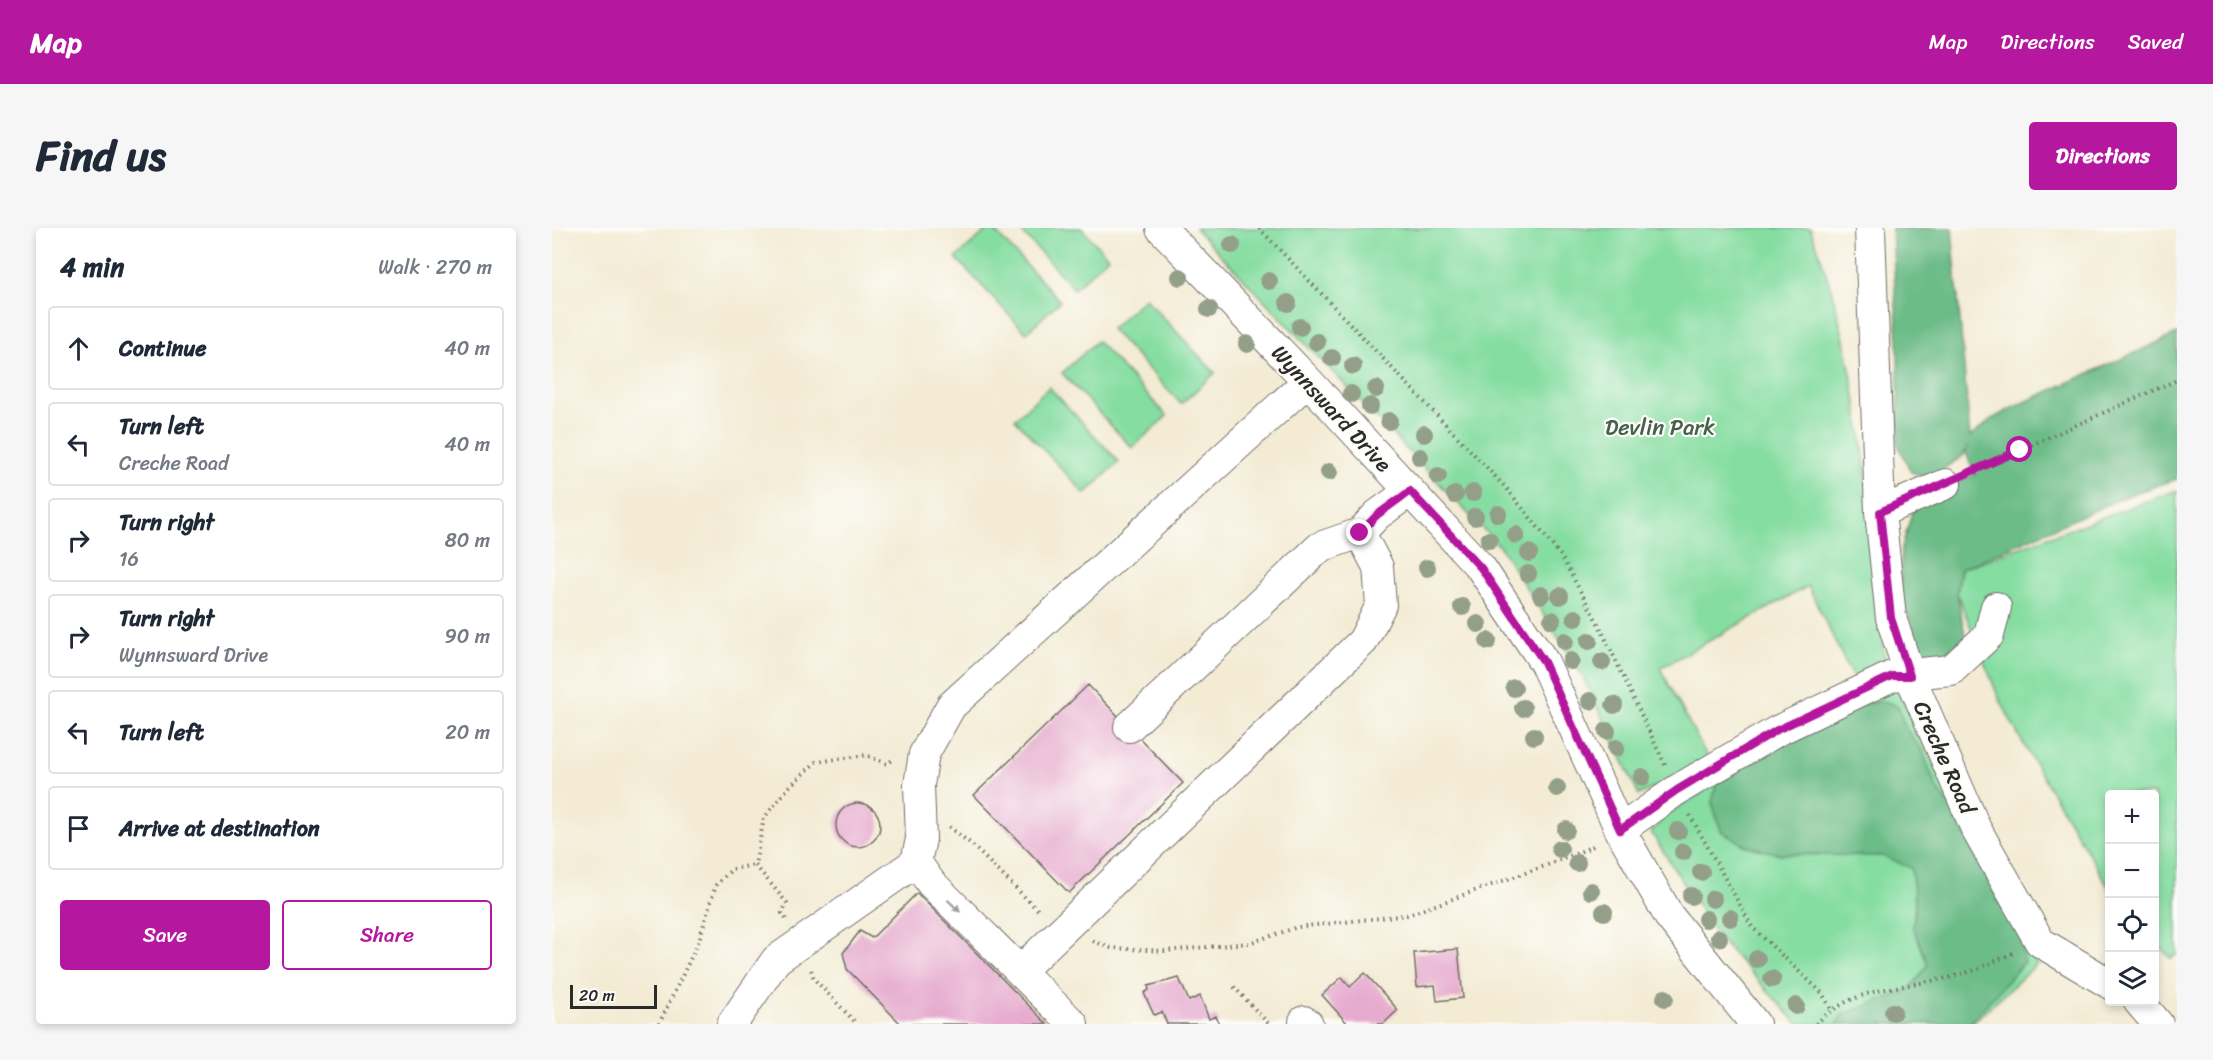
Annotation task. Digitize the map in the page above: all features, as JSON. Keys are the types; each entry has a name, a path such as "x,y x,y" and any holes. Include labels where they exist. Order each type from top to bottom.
{"street":[{"name":"Wynnsward Drive","path":"1161,228 1308,381 1481,568 1544,662 1611,836 1669,916 1755,1024"},
{"name":"Creche Road","path":"1870,228 1880,512 1891,618 1910,676 1976,829 2040,942 2105,982"},
{"path":"732,1024 776,960 916,862 921,839 919,785 924,754 951,706 1308,381"},
{"path":"1880,512 1946,484"},
{"path":"1129,727 1320,547 1360,533 1377,515 1410,491"},
{"path":"1021,970 1363,641 1381,605 1378,567 1360,533"},
{"path":"1611,836 1677,790 1777,730 1892,676 1910,676 1951,670 1989,635 1996,607"},
{"path":"916,862 931,883 1073,1024"},
{"path":"2142,1006 2158,1024"}],"path":[{"path":"1258,228 1507,489 1561,556 1600,627 1677,790 1752,927 1822,993 1831,1009"},
{"path":"1946,484 2177,380"},
{"path":"921,817 955,830 1044,916 1064,928 1111,948 1165,951 1249,943 1298,927 1407,915 1524,874 1611,836"},
{"path":"659,1024 698,943 716,885 732,869 754,865"},
{"path":"1816,1024 1831,1009 1853,997 1962,974 2040,942"},
{"path":"814,979 857,1024"},
{"path":"1234,987 1269,1024"}],"green space":[{"path":"989,228 992,228 1060,301 1026,333 956,258"},
{"path":"1018,228 1081,228 1108,257 1074,289"},
{"name":"Devlin Park","path":"1195,228 1810,228 1843,334 1854,388 1869,498 1885,664 1853,678 1808,586 1660,668 1709,760 1639,795 1582,675 1501,548"},
{"path":"1892,228 1952,228 1970,437 1992,419 2016,406 2177,334 2177,479 2129,495 1961,569 1957,593 1965,635 1948,652 1932,658 1925,658 1901,598 1901,551 1912,512 1946,484 1975,475 1966,453 1968,445 1963,456 1928,479 1911,472 1898,445 1898,346"},
{"path":"1145,298 1215,373 1181,404 1111,329"},
{"path":"1097,341 1167,416 1132,448 1062,373"},
{"path":"1049,387 1119,462 1085,494 1015,419"},
{"path":"2177,490 2177,955 2171,958 2159,946 2159,790 2105,790 2105,881 2022,742 1998,696 1957,593 1961,569"},
{"path":"1898,690 1927,752 2028,934 2037,964 1971,1024 1798,1024 1717,936 1651,832 1667,814 1848,701"},
{"path":"1883,701 1898,706 1906,729 1922,750 1937,789 1952,809 1998,901 2015,924 2022,939 2024,962 1969,1024 1837,1024 1842,1015 1910,989 1928,965 1913,927 1915,901 1911,868 1883,856 1780,854 1746,846 1721,831 1712,803 1716,784 1841,709"}],"building":[{"path":"1088,685 1183,783 1069,893 974,795"},
{"path":"858,803 867,804 874,809 879,816 879,834 874,841 867,846 858,847 849,846 842,841 837,834 836,825 837,816 842,809 849,804"},
{"path":"917,893 1047,1024 901,1024 847,969 843,953 860,931 872,938"},
{"path":"1458,949 1463,998 1437,1001 1435,985 1417,987 1414,953"},
{"path":"1365,973 1398,1010 1383,1024 1348,1024 1322,995 1342,977 1350,987"},
{"path":"1179,978 1189,1001 1200,996 1209,1019 1216,1016 1219,1024 1167,1024 1162,1012 1154,1015 1144,993 1149,990 1148,986"}],"route":[{"path":"1360,533 1377,515 1410,491 1481,568 1544,662 1620,830 1677,790 1777,730 1892,676 1910,676 1891,618 1880,512 2020,450"}]}
